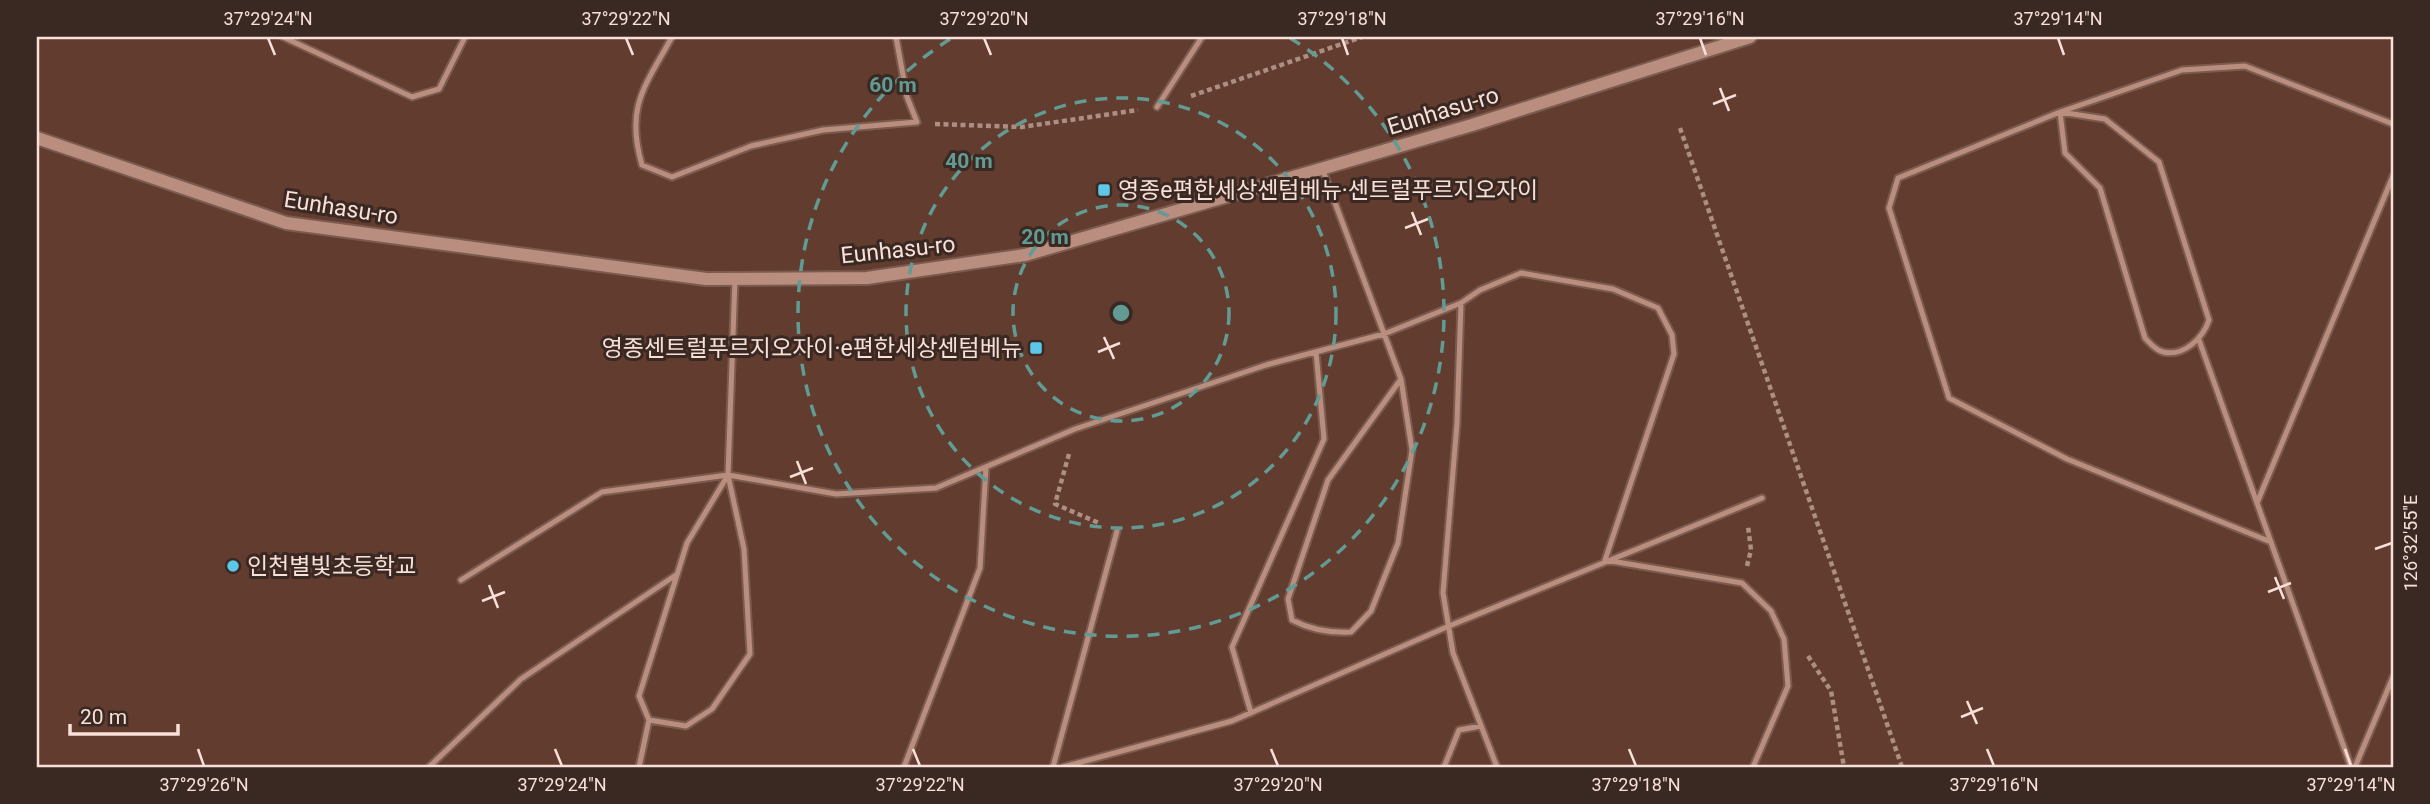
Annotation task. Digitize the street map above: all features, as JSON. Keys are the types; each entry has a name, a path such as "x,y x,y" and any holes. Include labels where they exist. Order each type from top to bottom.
{"street":[{"name":"Eunhasu-ro","path":"37,138 286,223 706,279 867,278 1025,255 1472,125 1750,37"}],"lane":[{"path":"283,37 412,97 439,89 465,37"},
{"path":"672,37 638,98 635,141 642,165 672,177 751,146 823,130 917,122 907,97 895,37"},
{"path":"1157,107 1202,37"},
{"path":"2271,542 2067,459 1950,398 1889,208 1898,178 2060,112 2182,70 2245,66 2393,124"},
{"path":"2060,112 2105,118 2159,162 2209,320 2199,340 2179,351 2164,352 2154,348 2145,338 2100,188 2065,153 2060,112"},
{"path":"1322,169 1401,379 1412,450 1398,543 1371,611 1351,632 1332,633 1307,627 1292,620 1288,599 1328,480 1401,379"},
{"path":"2257,503 2393,176"},
{"path":"461,580 602,492 728,475 836,494 936,488 1076,429 1266,365 1384,334 1461,303 1480,290 1521,273 1613,289 1658,308 1672,335 1674,354 1605,560"},
{"path":"649,720 686,726 712,709 750,654 744,549 728,475 735,279"},
{"path":"1461,303 1457,422 1443,593 1453,653 1497,767"},
{"path":"2199,340 2353,767"},
{"path":"1251,713 1232,647 1324,439 1316,352"},
{"path":"904,767 980,568 986,467"},
{"path":"639,767 649,720 639,696 687,543 728,475"},
{"path":"1063,767 1232,721 1605,560 1762,498"},
{"path":"1052,767 1117,531"},
{"path":"1605,560 1742,583 1771,611 1784,639 1788,685 1753,767"},
{"path":"429,767 521,680 676,575"},
{"path":"2353,767 2393,677"},
{"path":"1444,767 1459,730 1481,726"}],"path":[{"path":"1680,128 1902,767"},
{"path":"1076,429 1055,504 1117,531"},
{"path":"1742,583 1751,550 1745,505"},
{"path":"1784,639 1807,655 1831,691 1844,767"}],"place":[{"name":"영종e편한세상센텀베뉴·센트럴푸르지오자이","path":"1104,190"},
{"name":"영종센트럴푸르지오자이·e편한세상센텀베뉴","path":"1036,348"},
{"name":"인천별빛초등학교","path":"233,566"}]}
